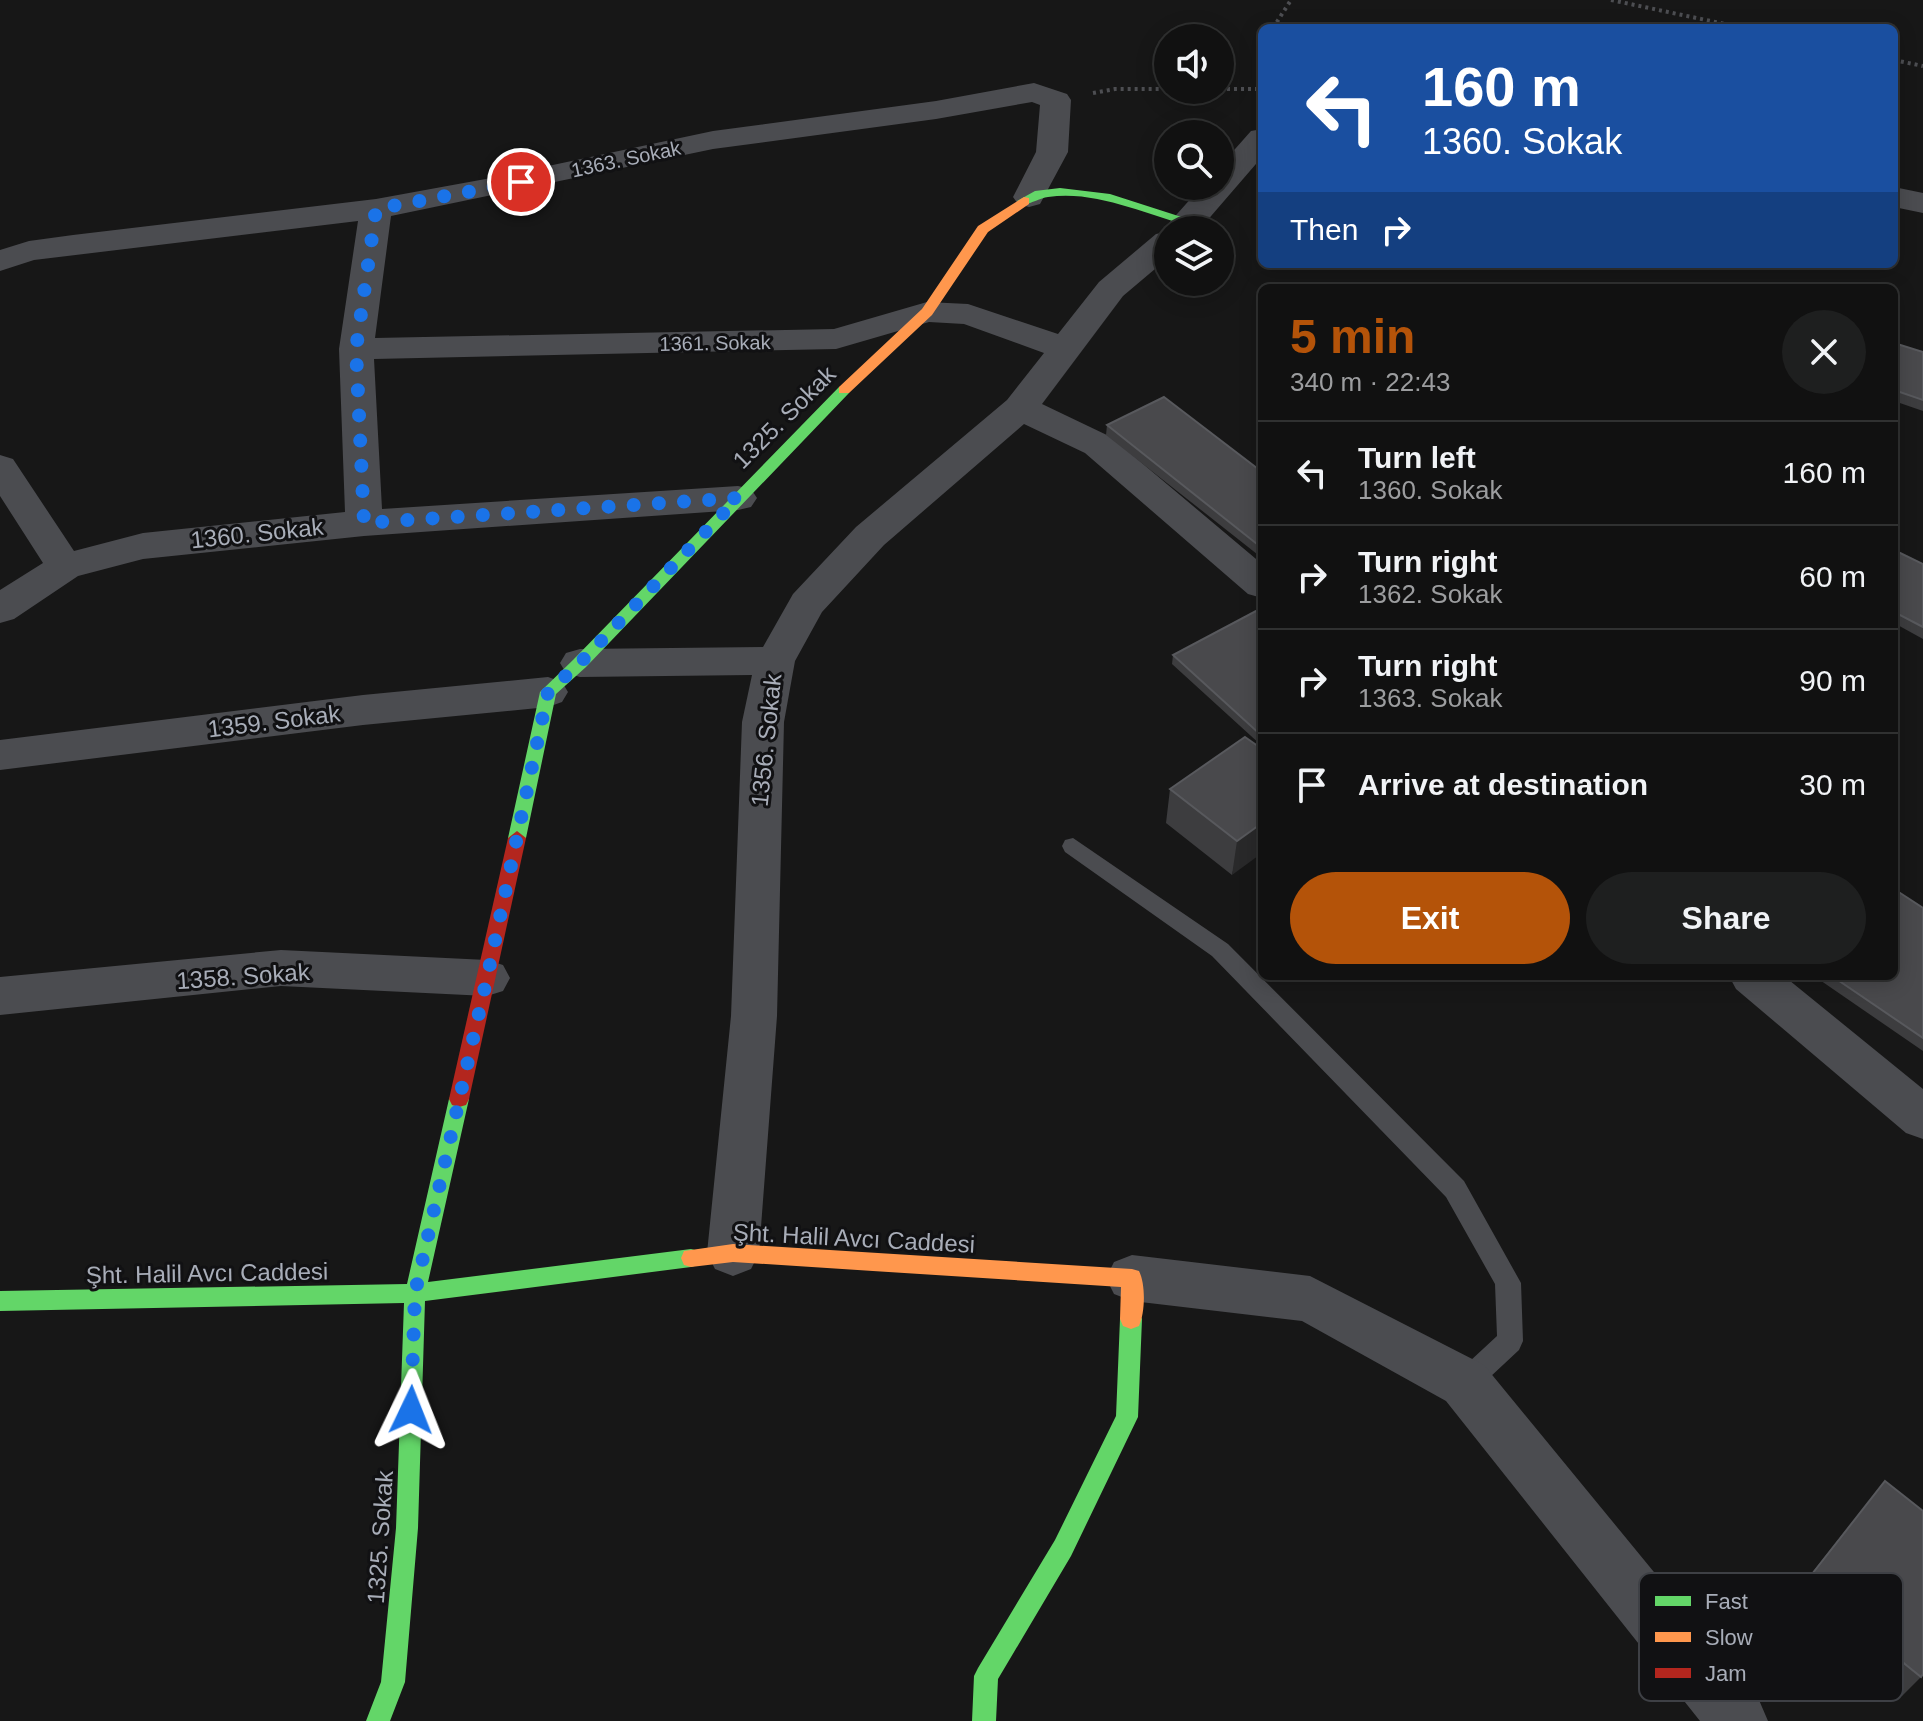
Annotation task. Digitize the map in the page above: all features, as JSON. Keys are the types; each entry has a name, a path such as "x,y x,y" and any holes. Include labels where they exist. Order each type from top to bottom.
{"street":[{"name":"1363. Sokak","path":"0,261 29,251 376,209 491,188 713,140 936,110 1034,92 1056,100"},
{"path":"1029,197 1052,152 1056,100"},
{"name":"1356. Sokak","path":"1193,216 1258,143"},
{"name":"1325. Sokak","path":"378,1721 393,1682 404,1559 415,1293 548,692 580,663 833,401 927,312 983,229 1029,197 1052,190 1106,198 1154,219"},
{"path":"1898,198 1923,203"},
{"path":"364,523 356,349 376,209"},
{"name":"1356. Sokak","path":"733,1253 754,1016 763,722 775,661 807,604 870,536 1020,408 1111,289 1154,253"},
{"name":"1361. Sokak","path":"356,349 836,339 927,312 968,314 1064,348"},
{"path":"1020,408 1098,445 1258,582"},
{"path":"0,467 65,567"},
{"name":"1360. Sokak","path":"0,609 65,567 143,546 364,523 738,498"},
{"path":"580,663 775,661"},
{"name":"1359. Sokak","path":"0,755 363,710 548,692"},
{"name":"1358. Sokak","path":"0,996 281,968 487,978"},
{"path":"1757,980 1923,1118"},
{"name":"Şht. Halil Avcı Caddesi","path":"0,1301 415,1293 733,1253 1132,1278"},
{"path":"984,1721 986,1676 1063,1548 1127,1417 1132,1278 1310,1299 1465,1383 1639,1598"},
{"path":"1722,1701 1738,1721"}],"lane":[{"path":"1073,846 1220,950 1455,1189 1508,1283 1510,1341 1465,1383"}],"path":[{"path":"1276,24 1291,0"},
{"path":"1611,0 1725,24"},
{"path":"1898,61 1923,66"},
{"path":"1056,100 1115,89 1154,89"},
{"path":"1234,89 1258,89"}],"building":[{"path":"1898,344 1923,352 1923,400 1898,391"},
{"path":"1164,397 1258,469 1258,545 1107,425"},
{"path":"1898,552 1923,564 1923,627 1898,614"},
{"path":"1258,613 1258,732 1173,655"},
{"path":"1245,737 1258,746 1258,826 1237,841 1170,789"},
{"path":"1898,892 1923,908 1923,1038 1838,980 1898,980"},
{"path":"1885,1481 1923,1511 1921,1677 1903,1662 1903,1573 1813,1573"}],"traffic: fast":[{"path":"1024,201 1040,194 1082,193 1171,216"},
{"path":"517,838 548,692 580,663 844,390"},
{"path":"378,1721 393,1682 407,1528 415,1293 459,1099"},
{"path":"0,1301 415,1293 691,1258"},
{"path":"984,1721 986,1676 1063,1548 1127,1417 1131,1319"}],"traffic: slow":[{"path":"844,390 927,312 983,229 1024,201"},
{"path":"691,1258 733,1253 1132,1278 1131,1319"}],"traffic: jam":[{"path":"459,1099 517,838"}],"route":[{"path":"411,1410 415,1293 548,692 580,663 738,498 364,523 356,349 376,209 521,182"}]}
